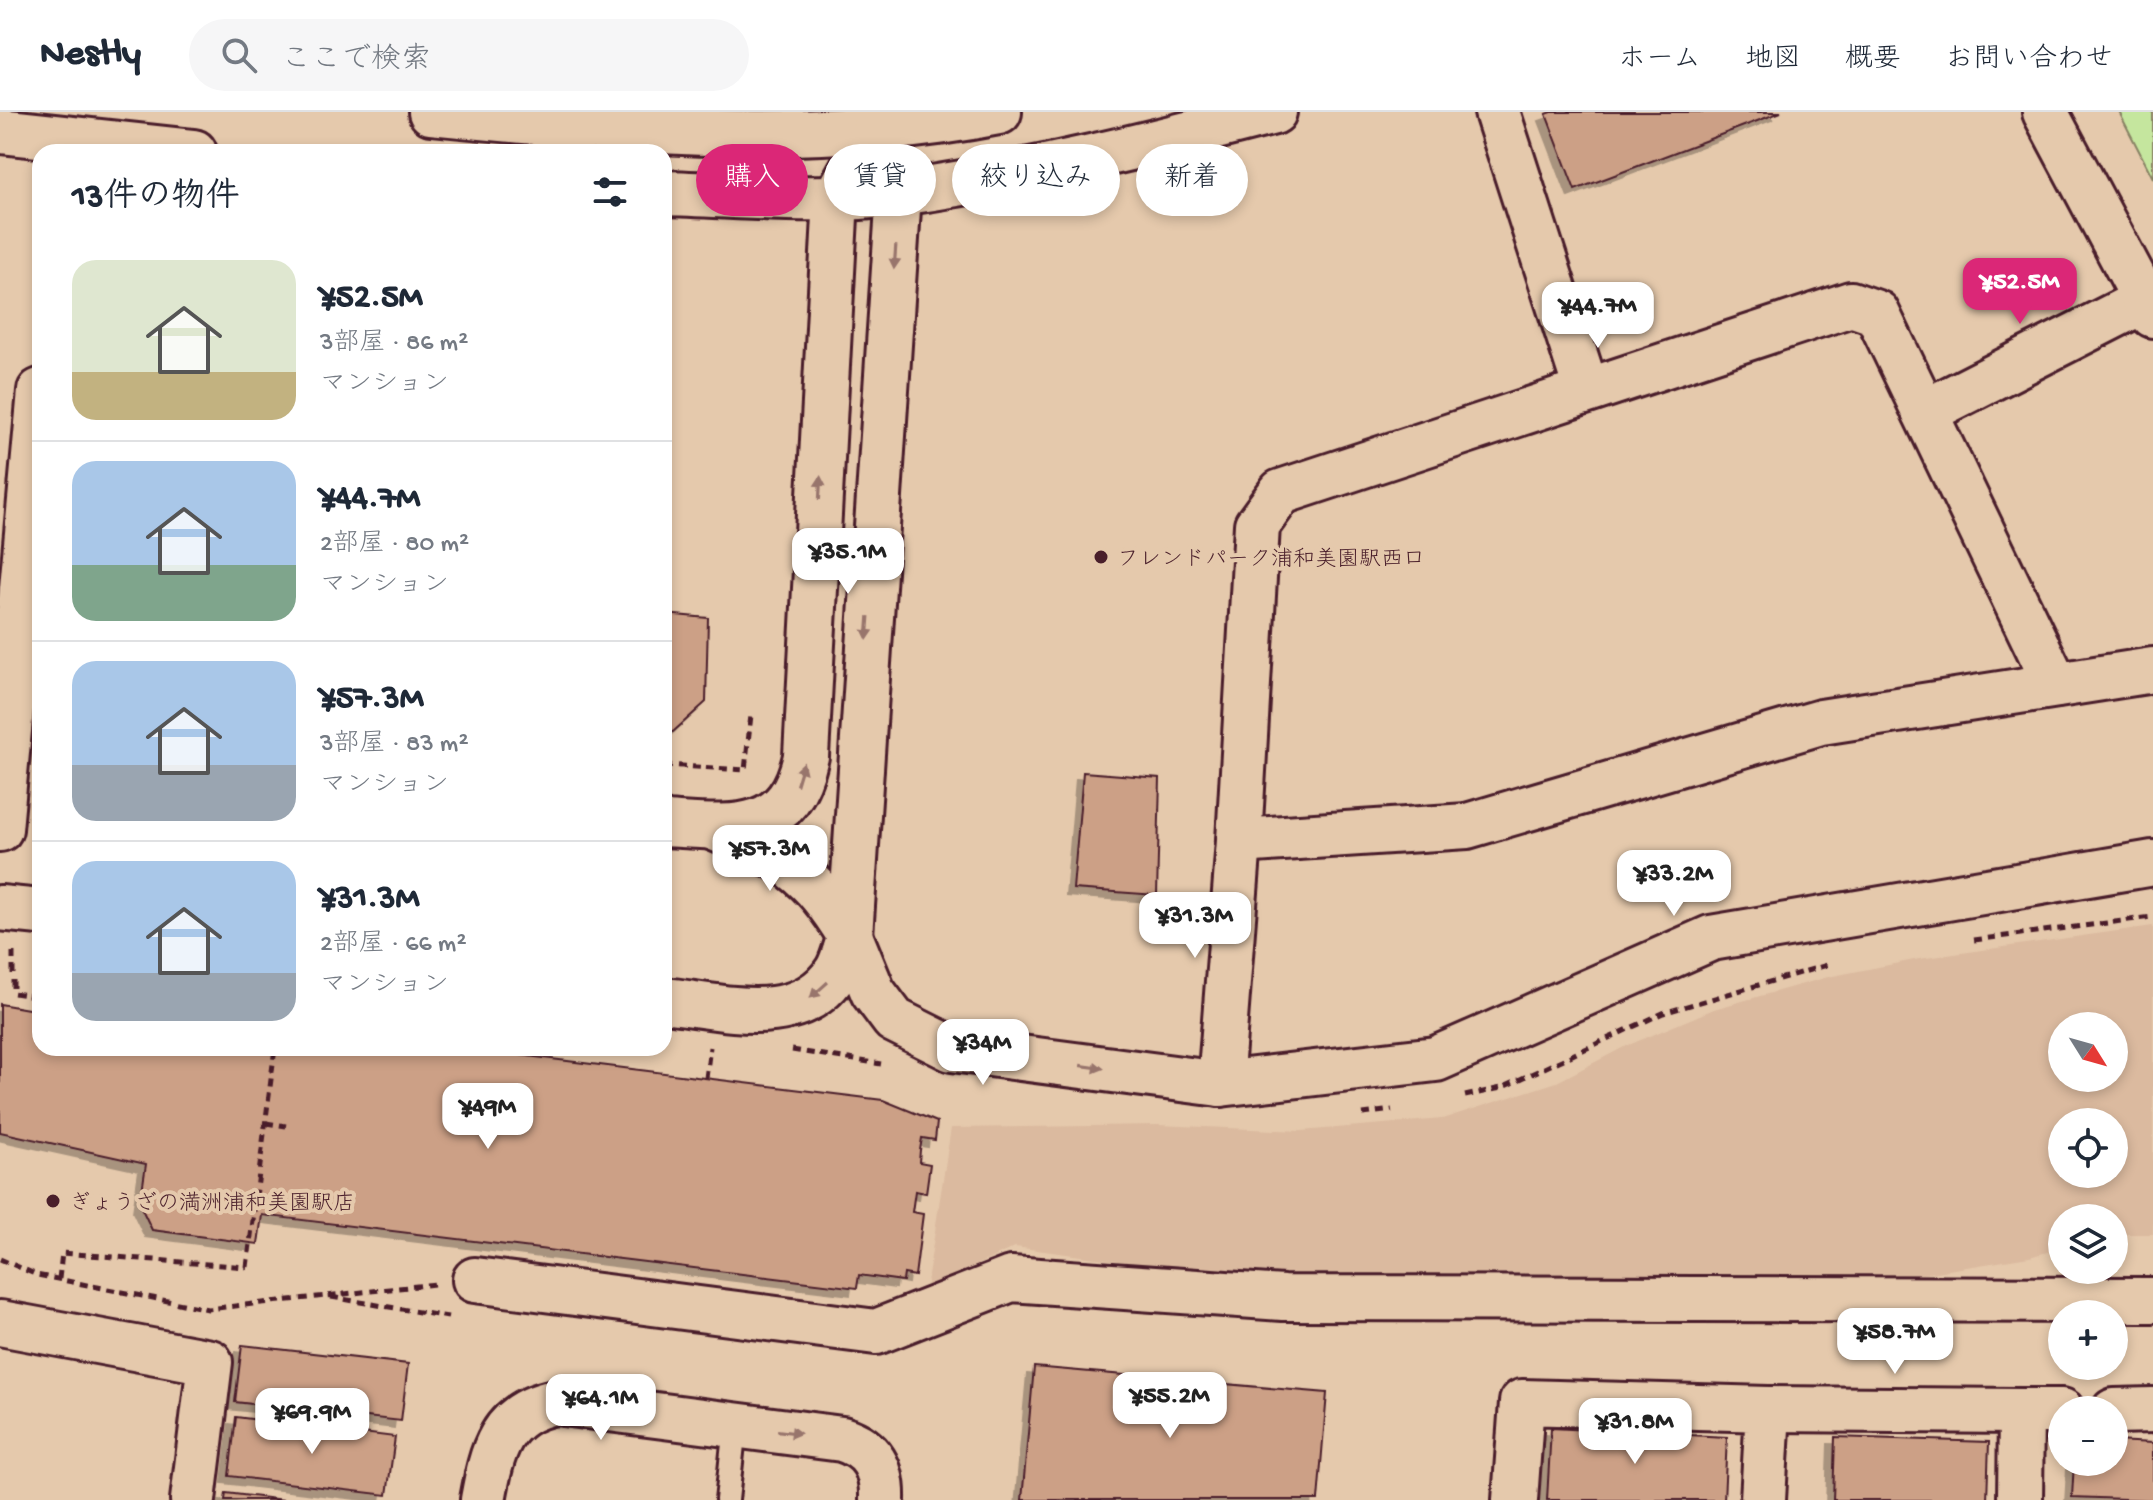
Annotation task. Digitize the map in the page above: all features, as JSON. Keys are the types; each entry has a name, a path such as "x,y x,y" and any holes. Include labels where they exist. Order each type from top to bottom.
{"street":[{"path":"431,112 587,128 737,133 999,112"},
{"path":"936,186 1140,147 1274,112"},
{"path":"1497,112 1586,389"},
{"path":"1925,412 2149,308 2045,112"},
{"path":"876,120 884,144"},
{"path":"864,144 876,120"},
{"path":"0,131 58,144"},
{"path":"672,193 824,198"},
{"path":"672,824 712,827 746,825 769,819 789,802 801,779 806,756 835,216"},
{"path":"672,1001 760,1011 792,1007 818,995 838,970 850,936 897,216"},
{"path":"1220,1084 1239,841 1257,525 1281,492 1851,304 1877,313 2056,685"},
{"path":"0,829 32,479"},
{"path":"1239,841 1467,826 1821,722 2153,670"},
{"path":"712,827 804,873 826,896 850,936 873,992 894,1020 952,1049 1220,1084 1436,1059 1711,938 2153,863"},
{"path":"6,928 32,916"},
{"path":"475,1280 876,1332 1011,1279 1283,1298 2153,1300"},
{"path":"0,1323 210,1362 193,1500"},
{"path":"483,1500 500,1437 512,1421 532,1406 555,1402 858,1443 871,1455 880,1472 882,1500"},
{"path":"1515,1500 1522,1402 1768,1409 2041,1411 2020,1500"},
{"path":"1763,1500 1768,1409"},
{"path":"2128,1411 2153,1410"}],"lane":[{"path":"727,1500 735,1425"}],"path":[{"path":"672,765 745,770 751,715"},
{"path":"1965,941 2153,917"},
{"path":"6,928 13,993 32,996"},
{"path":"1454,1098 1501,1088 1663,1013 1841,960"},
{"path":"706,1078 711,1038"},
{"path":"59,1279 62,1253 247,1267 274,1056"},
{"path":"1361,1114 1407,1107"},
{"path":"266,1123 286,1126"},
{"path":"0,1259 37,1275 208,1309 475,1280"},
{"path":"325,1296 448,1317"}],"shaded area":[{"path":"2153,926 2153,1234 2128,1234 2128,1204 2048,1204 2048,1252 1886,1280 1285,1284 1015,1247 926,1289 951,1128 1158,1125 1301,1131 1442,1119 1557,1082 1624,1047 1714,1009 1828,977 1919,959"}],"green space":[{"path":"2119,112 2153,112 2153,178"}],"building":[{"path":"1781,112 1575,190 1546,114"},
{"path":"672,615 708,618 706,702 673,732"},
{"path":"1083,772 1160,778 1157,895 1073,889"},
{"path":"0,1004 32,1010 32,1056 527,1056 883,1100 937,1122 935,1140 922,1138 920,1150 919,1162 930,1164 926,1193 915,1191 912,1212 923,1214 915,1276 904,1274 903,1281 859,1275 857,1288 262,1215 258,1244 152,1230 140,1205 146,1164 0,1132"},
{"path":"242,1345 408,1364 401,1421 235,1402"},
{"path":"1034,1367 1327,1393 1318,1500 1022,1500"},
{"path":"236,1417 395,1437 387,1495 229,1476"},
{"path":"1551,1428 1727,1437 1724,1500 1547,1500"},
{"path":"1835,1437 1989,1442 1987,1500 1833,1500"},
{"path":"2128,1442 2153,1443 2153,1500 2072,1497 2073,1476 2128,1476"},
{"path":"226,1493 284,1500 225,1500"}],"place":[{"name":"フレンドパーク浦和美園駅西口","path":"1101,557"},
{"name":"ぎょうざの満洲浦和美園駅店","path":"53,1201"}]}
